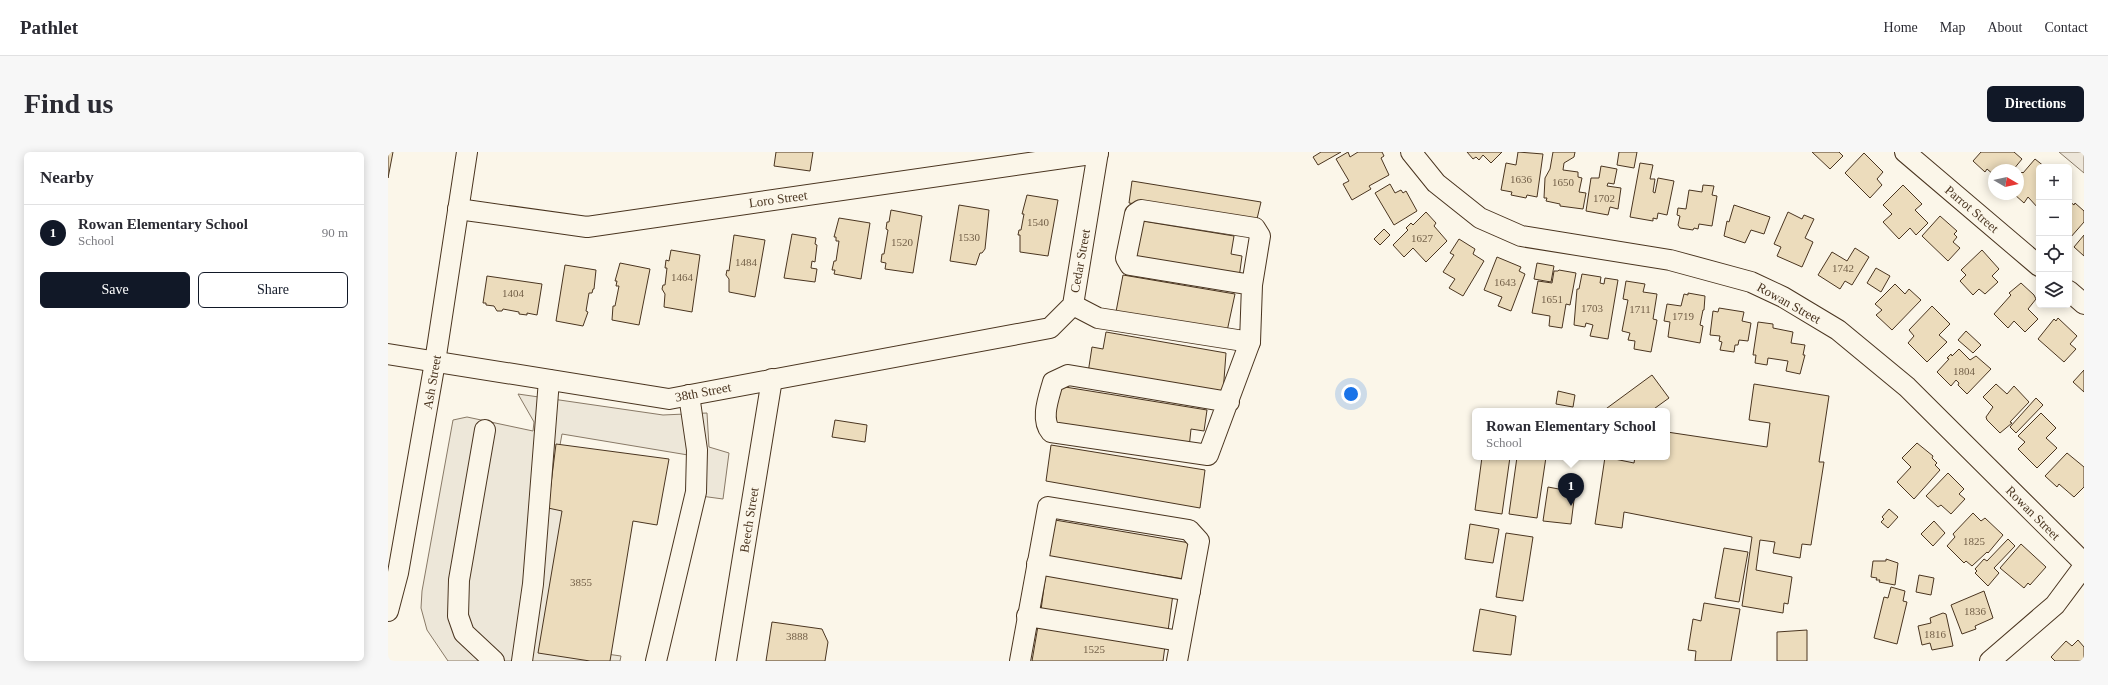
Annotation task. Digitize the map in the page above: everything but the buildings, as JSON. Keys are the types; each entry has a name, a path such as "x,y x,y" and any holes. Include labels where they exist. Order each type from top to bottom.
{"street":[{"name":"Ash Street","path":"388,611 398,573 436,362 467,152"},
{"name":"Rowan Street","path":"1411,152 1436,183 1480,218 1521,236 1670,260 1751,282 1797,305 1838,330 1907,387 2084,564"},
{"name":"Parrot Street","path":"1905,152 2036,263"},
{"name":"Loro Street","path":"458,209 586,226 1098,153"},
{"name":"Cedar Street","path":"1018,334 1050,328 1073,305 1098,153"},
{"path":"1229,402 1068,375 1053,382 1046,406 1047,427 1052,432 1208,455 1229,402 1250,342 1252,285 1260,236 1255,228 1141,210 1135,214 1126,258 1130,265 1252,285"},
{"path":"2072,294 2084,304"},
{"path":"1073,305 1098,318 1250,342"},
{"name":"38th Street","path":"388,354 669,399 1018,334"},
{"name":"Beech Street","path":"726,661 772,379"},
{"path":"522,661 533,584 550,380"},
{"path":"656,661 696,492 697,450 689,395"},
{"path":"485,430 459,580 458,616 464,633 494,661"},
{"path":"1020,661 1048,507 1190,530 1199,541 1177,661"},
{"path":"1037,564 1190,591"},
{"path":"1990,661 2055,605 2084,564"},
{"path":"1027,616 1180,641"}],"shaded area":[{"path":"2059,152 2084,152 2084,173"},
{"path":"518,394 663,415 707,413 709,447 729,453 723,499 686,494 688,455 562,434 550,500 572,507 548,646 621,656 620,661 448,661 427,630 421,608 422,591 453,420 467,417 533,431 534,422"}],"place":[{"name":"Rowan Elementary School","path":"1571,506"}]}
